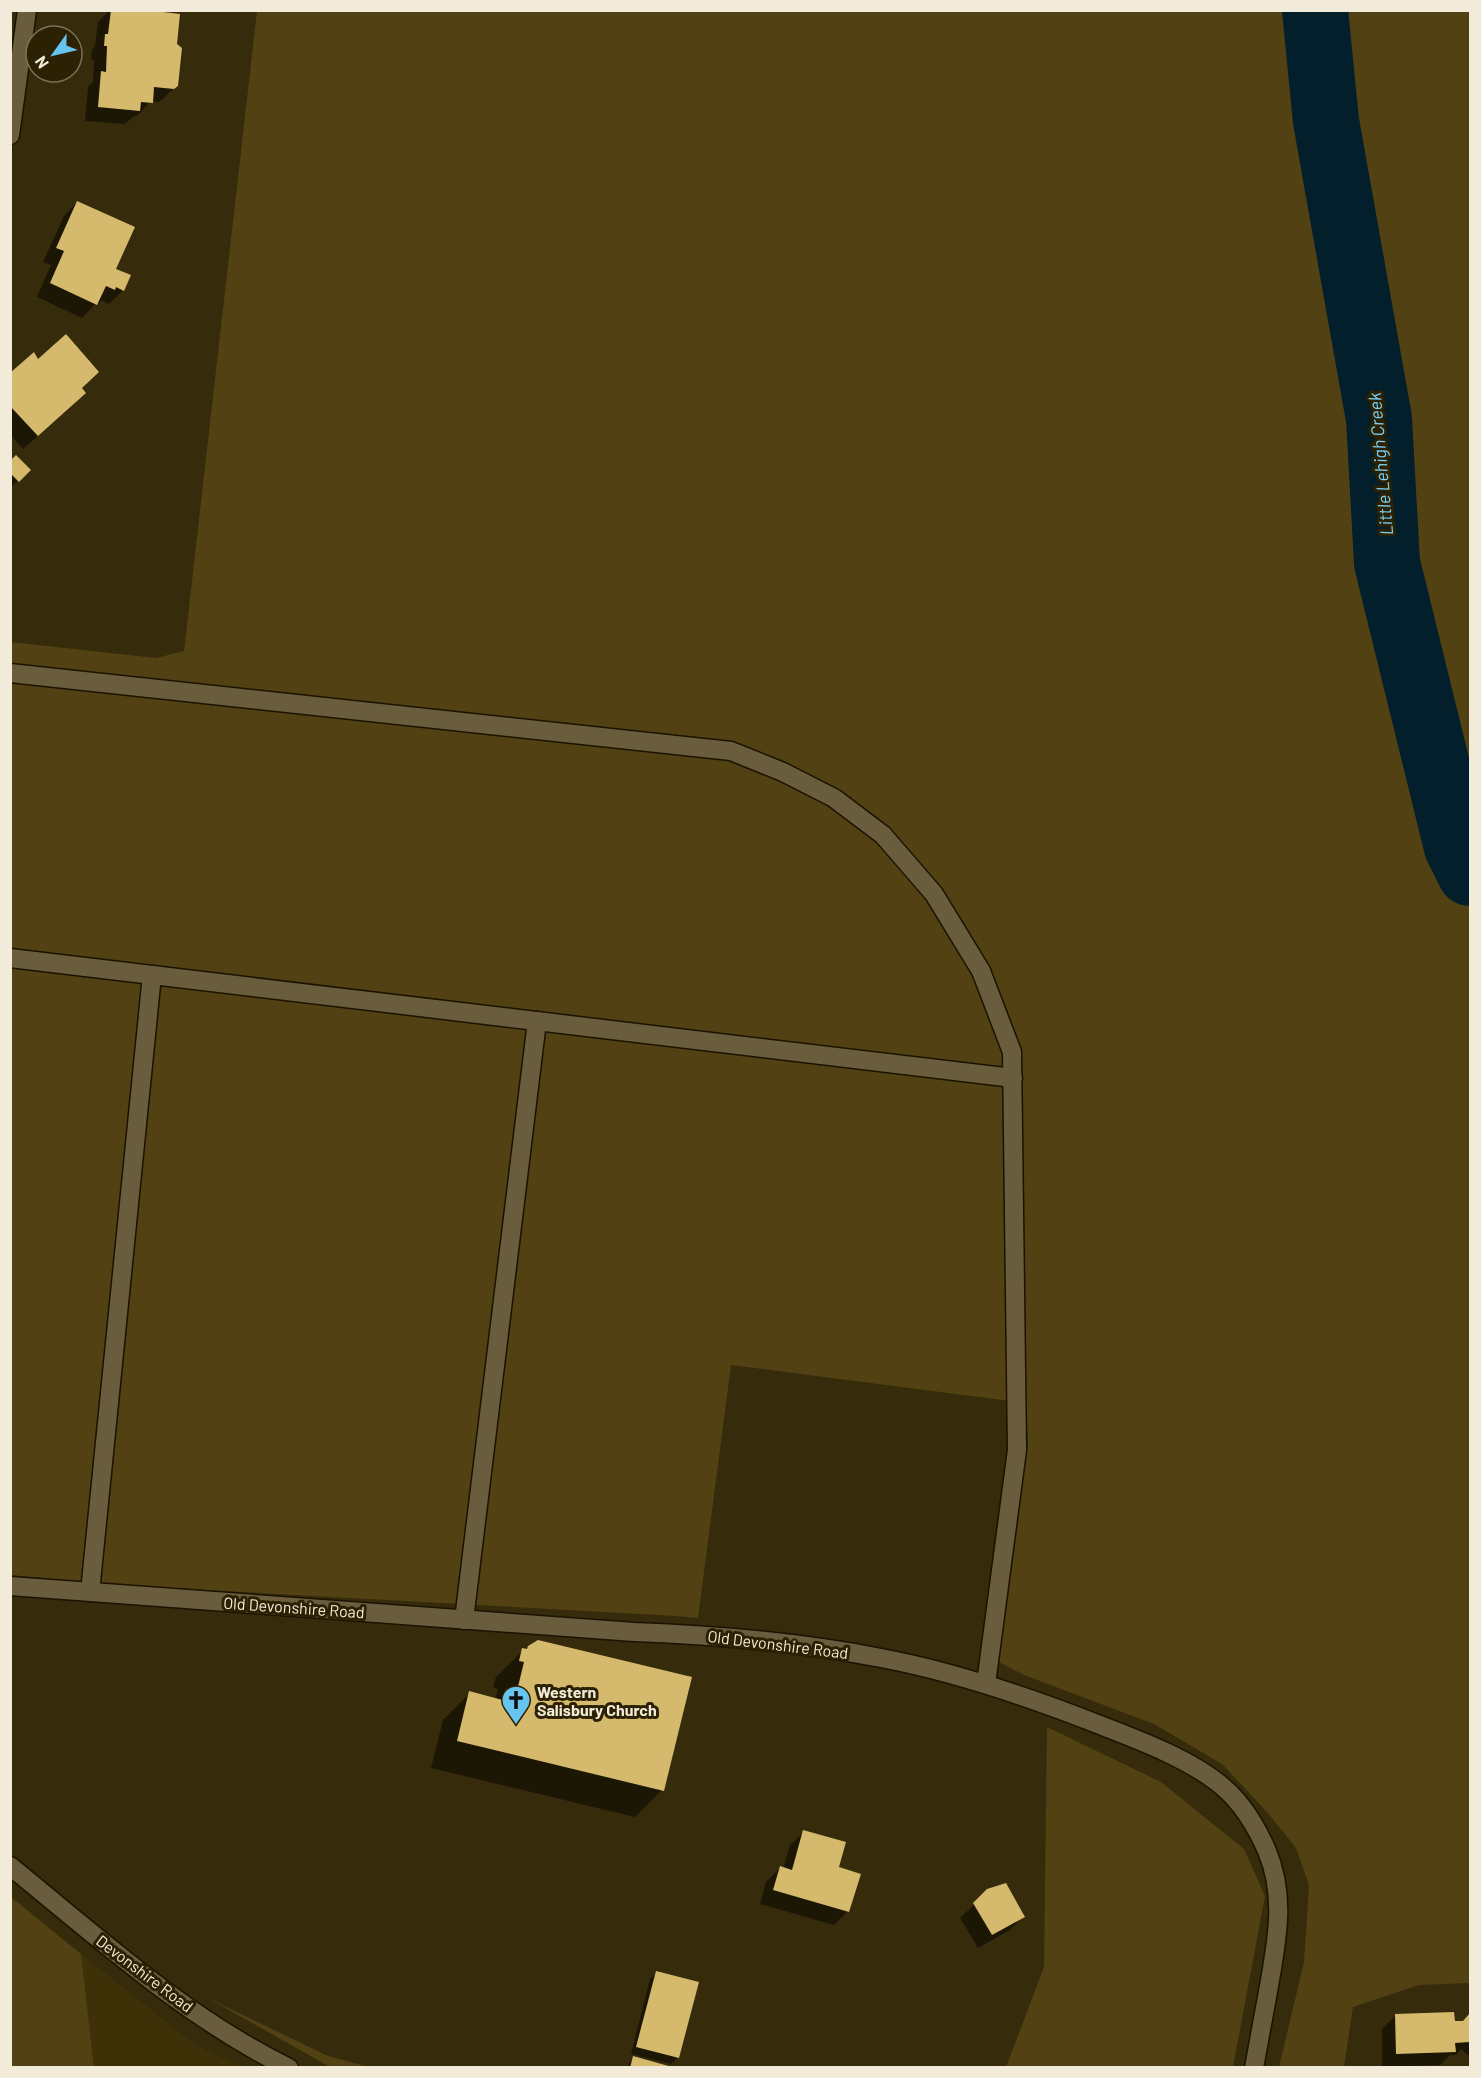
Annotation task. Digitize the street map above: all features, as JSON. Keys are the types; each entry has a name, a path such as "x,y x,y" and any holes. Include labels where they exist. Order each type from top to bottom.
{"street":[{"path":"10,135 27,10"},
{"path":"10,673 731,751 783,772 834,798 883,835 934,894 981,970 1012,1052 1017,1450 986,1684"},
{"path":"10,958 1013,1078"},
{"path":"90,1592 152,975"},
{"path":"464,1620 537,1021"},
{"name":"Old Devonshire Road","path":"10,1586 634,1632 706,1635 794,1644 882,1658 986,1684 1052,1706 1134,1738 1199,1770 1223,1787 1247,1814 1266,1850 1277,1884 1279,1931 1254,2067"},
{"name":"Devonshire Road","path":"10,1866 156,1985 266,2062 289,2067"}],"shaded area":[{"path":"257,11 1470,11 1470,1983 1419,1985 1353,2007 1344,2067 1279,2067 1304,1962 1309,1885 1296,1848 1267,1812 1222,1764 1154,1724 1024,1675 999,1662 1028,1443 1026,1403 731,1365 698,1618 113,1585 11,1575 11,642 156,658 184,651"},
{"path":"1047,1727 1161,1782 1244,1849 1265,1896 1233,2067 1006,2067 1044,1967"},
{"path":"11,1897 81,1954 94,2067 11,2067"},
{"path":"81,1954 195,2045 242,2067 94,2067"},
{"path":"206,1997 328,2056 369,2067 330,2067"}],"building":[{"path":"111,10 146,10 180,14 177,44 182,48 178,86 174,89 154,87 153,103 141,102 140,111 98,107 101,71 106,72 107,46 104,46"},
{"path":"77,201 135,227 116,269 131,275 124,291 106,286 97,305 50,283 64,251 56,248"},
{"path":"66,334 99,372 82,388 86,393 38,436 10,406 10,373 34,352 38,359"},
{"path":"16,455 31,470 19,482 10,473 10,461"},
{"path":"538,1640 692,1677 664,1791 457,1741 469,1691 514,1703 524,1662 519,1661 522,1648 527,1649"},
{"path":"803,1830 846,1842 839,1867 861,1874 849,1912 773,1890 780,1866 792,1870"},
{"path":"1006,1883 1025,1917 992,1935 973,1903 987,1889"},
{"path":"656,1971 699,1982 679,2058 636,2047"},
{"path":"1454,2012 1455,2021 1463,2021 1470,2013 1470,2042 1455,2043 1456,2052 1396,2054 1395,2014"},
{"path":"633,2056 672,2067 630,2068"}],"waterway":[{"name":"Little Lehigh Creek","path":"1315,10 1326,121 1379,419 1387,563 1457,847 1470,873"}],"place":[{"name":"Western Salisbury Church","path":"516,1726"}]}
